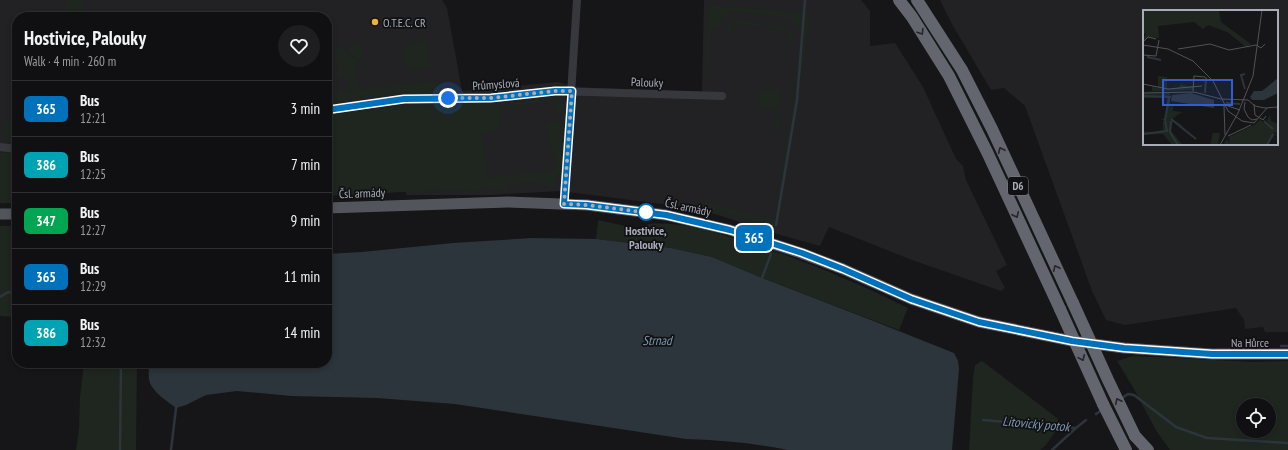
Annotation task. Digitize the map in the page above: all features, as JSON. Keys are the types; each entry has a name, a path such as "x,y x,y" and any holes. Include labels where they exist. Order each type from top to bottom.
{"highway":[{"name":"D6","path":"899,0 912,17 949,76 988,154 1060,309 1121,447"},
{"name":"D6","path":"917,0 962,70 992,129 1142,450"},
{"path":"1135,436 1148,450"}],"main road":[{"name":"Čsl. armády","path":"332,208 508,202 587,205 666,215 730,230 802,253 843,269 911,299 979,322"},
{"path":"0,214 12,214"},
{"name":"Na Hůrce","path":"979,322 1072,341 1124,348 1212,354 1288,354"}],"street":[{"path":"564,204 577,0"},
{"name":"Průmyslová","path":"332,109 404,99 491,98 555,91 572,91"},
{"name":"Palouky","path":"572,91 722,96"},
{"path":"0,147 12,148"}],"shaded area":[{"path":"0,0 442,0 447,8 462,91 558,82 575,87 702,92 704,0 861,0 870,11 870,46 895,43 923,87 956,159 963,166 966,180 1007,265 996,271 1005,288 1001,291 912,260 829,227 820,246 718,215 685,207 560,191 492,195 406,195 401,104 332,114 332,12 12,12 12,153 0,152"},
{"path":"66,0 84,0 85,12 66,12"},
{"path":"940,0 1288,0 1288,332 1265,332 1263,327 1245,329 1244,320 1236,308 1125,325 1106,320 1092,291 1025,106 1004,88 991,90 953,26"},
{"path":"709,5 810,13 804,61 797,92 777,228 719,212 702,209 703,202 775,220 800,55 802,38 801,32 795,22 787,18 737,11 727,15 722,20 718,29 712,29 707,79 712,80 712,82 705,81"},
{"path":"736,20 762,24 762,27 734,24 725,83 732,31 726,30 729,24"},
{"path":"770,25 782,25 791,32 793,39 788,39 777,120 782,122 781,129 779,131 774,131 777,110 758,107 760,89 780,91 788,31 768,28"},
{"path":"426,40 430,67 412,69 403,64 403,51 407,45"},
{"path":"361,44 364,63 349,52 349,46"},
{"path":"346,47 347,54 361,64 362,66 355,68 359,90 433,80 439,83 439,90 435,94 408,95 408,92 332,103 332,94 350,91 348,80 341,76 337,68 335,48"},
{"path":"558,97 563,102 564,110 566,110 564,112 556,114 554,100 515,106 516,112 510,109 509,103"},
{"path":"401,104 401,106 498,104 500,107 502,126 498,127 498,131 482,133 488,178 538,171 539,173 556,171 554,153 551,153 547,123 557,122 562,123 565,129 561,175 558,175 556,186 547,187 536,182 507,184 507,190 481,188 481,191 441,190 332,196 332,114"},
{"path":"11,119 12,142 9,142 4,134 5,124"},
{"path":"0,152 12,153 12,203 0,203"},
{"path":"598,220 644,230 648,224 673,224 698,228 723,235 809,264 849,280 908,308 899,330 762,278 712,257 671,248 596,239"},
{"path":"0,226 12,226 12,317 0,316"},
{"path":"1133,356 1252,362 1288,361 1288,450 1170,450 1157,432 1117,361"},
{"path":"982,361 1057,418 1060,425 1046,445 1040,450 969,450 973,378 975,365"},
{"path":"83,368 137,368 136,450 76,450 79,429 80,397"}],"water":[{"name":"Strnad","path":"532,238 596,239 671,248 712,257 954,353 958,361 959,369 952,450 788,450 737,442 686,439 455,404 377,398 292,396 237,391 206,395 186,405 176,408 158,394 150,383 149,368 332,368 332,254 453,243"}],"waterway":[{"path":"776,225 797,100 805,0"},
{"path":"762,278 771,254"},
{"name":"Litovický potok","path":"0,297 8,292 12,292"},
{"path":"1281,346 1288,346"},
{"path":"120,450 121,368"},
{"name":"Litovický potok","path":"1122,398 1128,394 1134,395 1176,427 1207,438 1288,443"},
{"path":"171,450 176,408 178,405"},
{"name":"Litovický potok","path":"1096,414 1102,410"},
{"name":"Litovický potok","path":"983,420 1076,428 1086,420"},
{"path":"1052,450 1076,428"}],"bus line":[{"name":"365","path":"332,109 404,99 491,98 555,91 572,91 564,204 587,205 666,215 730,230 802,253 843,269 911,299 979,322 1072,341 1124,348 1212,354 1288,354"}],"place":[{"name":"O.T.E.C. CR","path":"375,22"},
{"name":"Hostivice, Palouky","path":"646,212"}],"route":[{"path":"448,98 491,98 555,91 572,91 564,204 587,205 650,213 646,212"}]}
